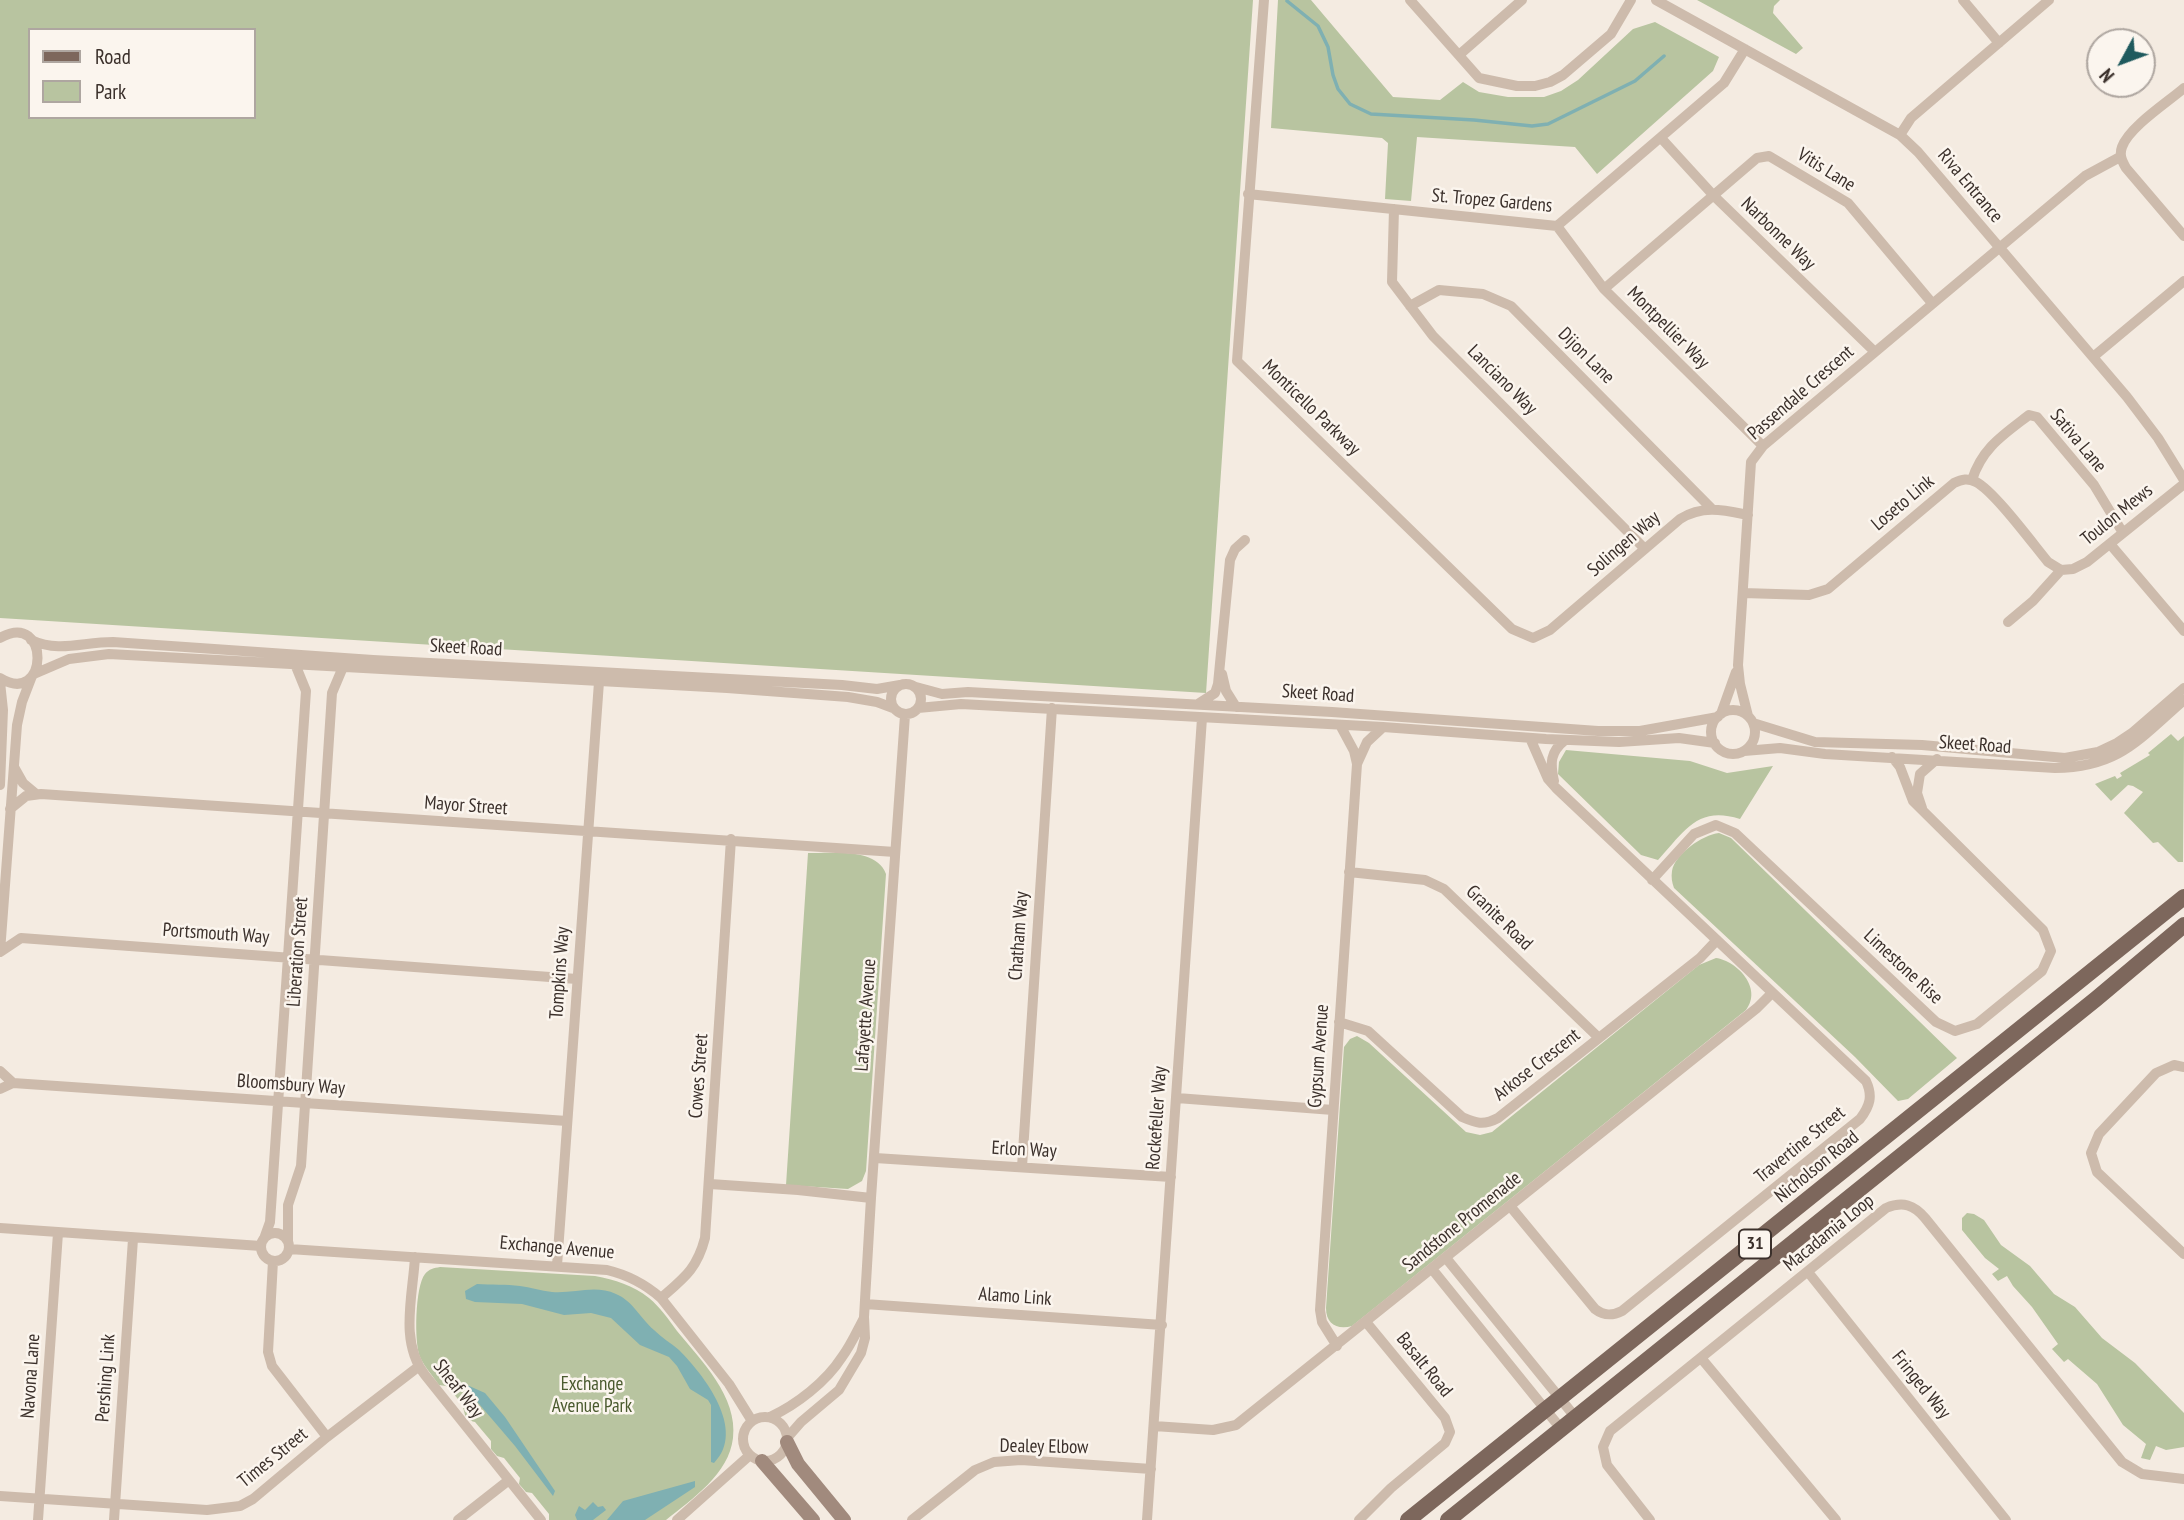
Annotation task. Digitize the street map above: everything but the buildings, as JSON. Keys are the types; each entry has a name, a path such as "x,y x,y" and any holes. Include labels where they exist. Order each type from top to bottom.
{"main road":[{"name":"Nicholson Road","path":"1408,1520 2184,897"},
{"name":"31","path":"1448,1520 2096,999 2184,925"}],"street":[{"name":"Monticello Parkway","path":"1264,0 1237,361 1512,629 1533,638"},
{"path":"1410,0 1479,78 1517,86 1535,86 1563,75 1611,34 1631,0"},
{"name":"Riva Entrance","path":"1656,0 1900,135 1918,152 2093,358 2158,438 2184,482"},
{"path":"1963,0 1999,43"},
{"path":"1900,135 1910,118 2049,0"},
{"path":"1459,55 1516,2"},
{"name":"St. Tropez Gardens","path":"1248,194 1557,226 1724,83 1745,49"},
{"path":"2184,88 2128,136 2120,157 2126,168 2184,236"},
{"name":"Narbonne Way","path":"1661,138 1714,196 1875,352"},
{"name":"Vitis Lane","path":"1604,289 1757,158 1769,156 1848,203 1932,303"},
{"name":"Passendale Crescent","path":"1751,719 1740,684 1738,665 1751,463 1763,446 1999,247 2085,176 2120,157"},
{"name":"Lanciano Way","path":"1394,209 1392,282 1433,336 1645,549"},
{"name":"Montpellier Way","path":"1557,226 1604,289 1763,446"},
{"path":"2093,358 2184,281"},
{"name":"Dijon Lane","path":"1410,306 1439,289 1483,294 1511,306 1711,508"},
{"name":"Sativa Lane","path":"1972,480 1978,463 1989,447 2029,415 2037,417 2094,485 2123,533"},
{"path":"1972,480 1986,488 2048,562 2061,570"},
{"name":"Loseto Link","path":"1743,593 1809,595 1828,589 1954,483 1972,480"},
{"name":"Toulon Mews","path":"2008,622 2033,601 2061,570 2080,566 2184,482"},
{"path":"1711,508 1748,515"},
{"name":"Solingen Way","path":"1533,638 1550,630 1692,511 1711,508"},
{"path":"1198,704 1215,694 1230,560 1235,548 1245,540"},
{"path":"2110,544 2184,631"},
{"name":"Skeet Road","path":"0,637 19,634 54,647 113,642 427,663 842,685 864,689 900,685"},
{"path":"0,953 17,725 22,702 39,664 39,653 31,640"},
{"name":"Skeet Road","path":"0,680 19,683 69,659 109,654 727,688 848,697 893,708"},
{"path":"1221,659 1223,682 1236,707"},
{"name":"Liberation Street","path":"263,1241 270,1222 306,688 295,664"},
{"name":"Passendale Crescent","path":"1719,715 1738,665"},
{"name":"Liberation Street","path":"289,1244 288,1205 301,1166 332,692 343,667"},
{"path":"0,680 3,710 0,785"},
{"name":"Tompkins Way","path":"557,1266 599,682"},
{"path":"900,685 916,687 921,697 918,708 912,713 905,715 893,708 890,696 900,685"},
{"name":"Skeet Road","path":"916,687 942,694 968,692 1198,704 1628,732 1669,727 1719,715"},
{"name":"Skeet Road","path":"1751,719 1815,742 1922,745 2065,758 2098,752 2117,743 2184,688"},
{"name":"Skeet Road","path":"1744,751 1780,748 1825,754 2055,768 2078,767 2100,763 2129,747 2184,701"},
{"name":"Skeet Road","path":"918,708 961,704 1052,708 1564,740 1629,742 1679,738 1714,743"},
{"name":"Chatham Way","path":"1022,1167 1052,708"},
{"path":"1735,710 1751,719 1755,732 1753,741 1744,751 1728,753 1714,743 1712,727 1719,715 1735,710"},
{"name":"Lafayette Avenue","path":"787,1440 800,1422 839,1390 861,1353 865,1338 871,1198 905,715"},
{"name":"Rockefeller Way","path":"1147,1520 1202,718"},
{"name":"Gypsum Avenue","path":"1337,1346 1322,1322 1320,1310 1357,764 1354,751 1340,725"},
{"name":"Gypsum Avenue","path":"1357,764 1367,742 1383,727"},
{"name":"Travertine Street","path":"1510,1206 1595,1309 1602,1314 1615,1314 1860,1119 1871,1101 1866,1081 1556,788 1548,779 1530,738"},
{"path":"1556,788 1552,757 1564,740"},
{"name":"Limestone Rise","path":"1652,880 1694,834 1716,825 1735,833 1937,1023 1955,1031 1977,1024 2042,971 2051,951 2043,930 1909,795 1900,767 1892,757"},
{"path":"1922,808 1917,793 1920,774 1938,759"},
{"path":"10,809 20,800 35,793 23,783 14,767"},
{"name":"Mayor Street","path":"35,793 895,852"},
{"name":"Cowes Street","path":"661,1298 685,1277 700,1259 705,1238 732,839"},
{"name":"Granite Road","path":"1349,872 1425,880 1444,889 1599,1038"},
{"path":"0,953 21,938 6,926 2,919"},
{"name":"Portsmouth Way","path":"21,938 577,979"},
{"name":"Arkose Crescent","path":"1339,1022 1367,1031 1462,1117 1475,1123 1486,1124 1700,958 1717,940"},
{"name":"Sandstone Promenade","path":"1154,1426 1213,1430 1236,1425 1758,1008 1772,993"},
{"path":"2184,1067 2174,1065 2156,1073 2099,1134 2091,1153 2097,1172 2184,1254"},
{"path":"0,1071 13,1083"},
{"name":"Bloomsbury Way","path":"0,1089 13,1083 567,1121"},
{"path":"1177,1098 1333,1110"},
{"name":"Erlon Way","path":"875,1158 1171,1177"},
{"path":"710,1184 871,1198"},
{"name":"Macadamia Loop","path":"1650,1520 1607,1465 1603,1447 1610,1431 1886,1208 1901,1204 1918,1210 1938,1233 2122,1462 2141,1474 2184,1479"},
{"path":"0,1228 133,1239 263,1241 276,1232 282,1233 289,1244 284,1258 273,1261 263,1255 263,1241"},
{"name":"Navona Lane","path":"38,1520 58,1233"},
{"name":"Pershing Link","path":"114,1520 133,1239"},
{"name":"Exchange Avenue","path":"289,1244 620,1273 638,1281 661,1298 729,1384 752,1421"},
{"name":"Sheaf Way","path":"415,1257 410,1326 412,1352 418,1367 541,1520"},
{"path":"1446,1258 1576,1418"},
{"path":"273,1261 268,1352 272,1366 327,1437"},
{"path":"1432,1269 1562,1430"},
{"name":"Fringed Way","path":"1808,1272 2006,1520"},
{"name":"Alamo Link","path":"865,1304 1162,1325"},
{"name":"Lafayette Avenue","path":"770,1417 788,1407 828,1374 843,1356 864,1317"},
{"name":"Basalt Road","path":"1359,1520 1391,1488 1445,1443 1450,1432 1445,1418 1366,1322"},
{"path":"1701,1358 1836,1520"},
{"name":"Times Street","path":"0,1496 115,1503 188,1515 224,1510 246,1503 262,1492 327,1437 418,1367"},
{"path":"813,1520 745,1448 743,1435 752,1421 770,1417 780,1423 798,1464 844,1520"},
{"path":"677,1520 756,1458 779,1456 787,1440"},
{"name":"Dealey Elbow","path":"912,1520 975,1470 994,1462 1020,1460 1151,1469"},
{"path":"458,1520 509,1480"}],"green space":[{"path":"0,0 1253,0 1206,693 0,618"},
{"path":"1278,0 1311,0 1393,97 1440,100 1463,82 1479,92 1508,97 1544,97 1561,91 1578,80 1633,29 1655,22 1719,57 1713,71 1597,174 1575,147 1417,137 1411,201 1385,199 1388,143 1382,138 1271,128"},
{"path":"1697,0 1780,0 1774,6 1773,13 1803,48 1796,54"},
{"path":"2171,734 2178,741 2184,736 2183,862 2178,862 2158,842 2153,843 2124,813 2143,792 2128,785 2111,801 2095,784 2122,776 2120,773 2150,755 2148,753"},
{"path":"1566,750 1690,761 1727,773 1773,766 1740,819 1725,816 1702,818 1684,831 1658,860 1641,855 1558,774 1559,762"},
{"path":"1719,833 1731,838 1957,1058 1908,1099 1898,1101 1855,1057 1674,888 1672,871 1678,858 1697,841"},
{"path":"808,853 863,856 881,865 886,874 866,1171 862,1181 848,1189 786,1185"},
{"path":"1716,958 1732,964 1750,985 1750,1002 1746,1010 1352,1326 1337,1326 1330,1322 1326,1308 1344,1047 1350,1039 1357,1036 1369,1043 1466,1132 1480,1135 1492,1132 1699,965"},
{"path":"1967,1213 1984,1220 2001,1245 2030,1266 2054,1294 2075,1307 2102,1338 2135,1363 2184,1413 2184,1447 2166,1450 2156,1446 2150,1460 2141,1458 2146,1444 2123,1425 2097,1384 2068,1359 2064,1362 2052,1349 2058,1344 2007,1276 1998,1281 1992,1274 1999,1269 1985,1258 1962,1230 1962,1218"},
{"name":"Exchange Avenue Park","path":"440,1267 595,1276 624,1284 649,1298 661,1309 707,1367 730,1408 733,1438 730,1451 717,1474 708,1485 666,1520 549,1520 549,1514 532,1493 526,1492 519,1484 520,1478 504,1458 497,1456 491,1449 491,1441 475,1422 467,1418 462,1405 452,1392 446,1386 439,1385 420,1357 416,1328 419,1290 425,1274"}],"water":[{"path":"477,1284 515,1285 552,1292 592,1289 608,1291 627,1301 660,1336 679,1350 710,1388 724,1419 726,1435 723,1450 714,1463 711,1462 711,1405 708,1400 690,1389 669,1357 640,1345 611,1318 591,1313 564,1315 522,1304 475,1302 466,1299 465,1291"},
{"path":"467,1385 485,1393 505,1417 555,1491 553,1496 468,1391"},
{"path":"695,1481 695,1487 645,1520 607,1520 623,1501"},
{"path":"593,1502 606,1510 593,1520 577,1520 575,1515 579,1506 585,1510"}],"waterway":[{"path":"1287,1 1318,26 1328,47 1338,89 1350,104 1371,114 1532,126 1548,124 1635,81 1664,56"}]}
